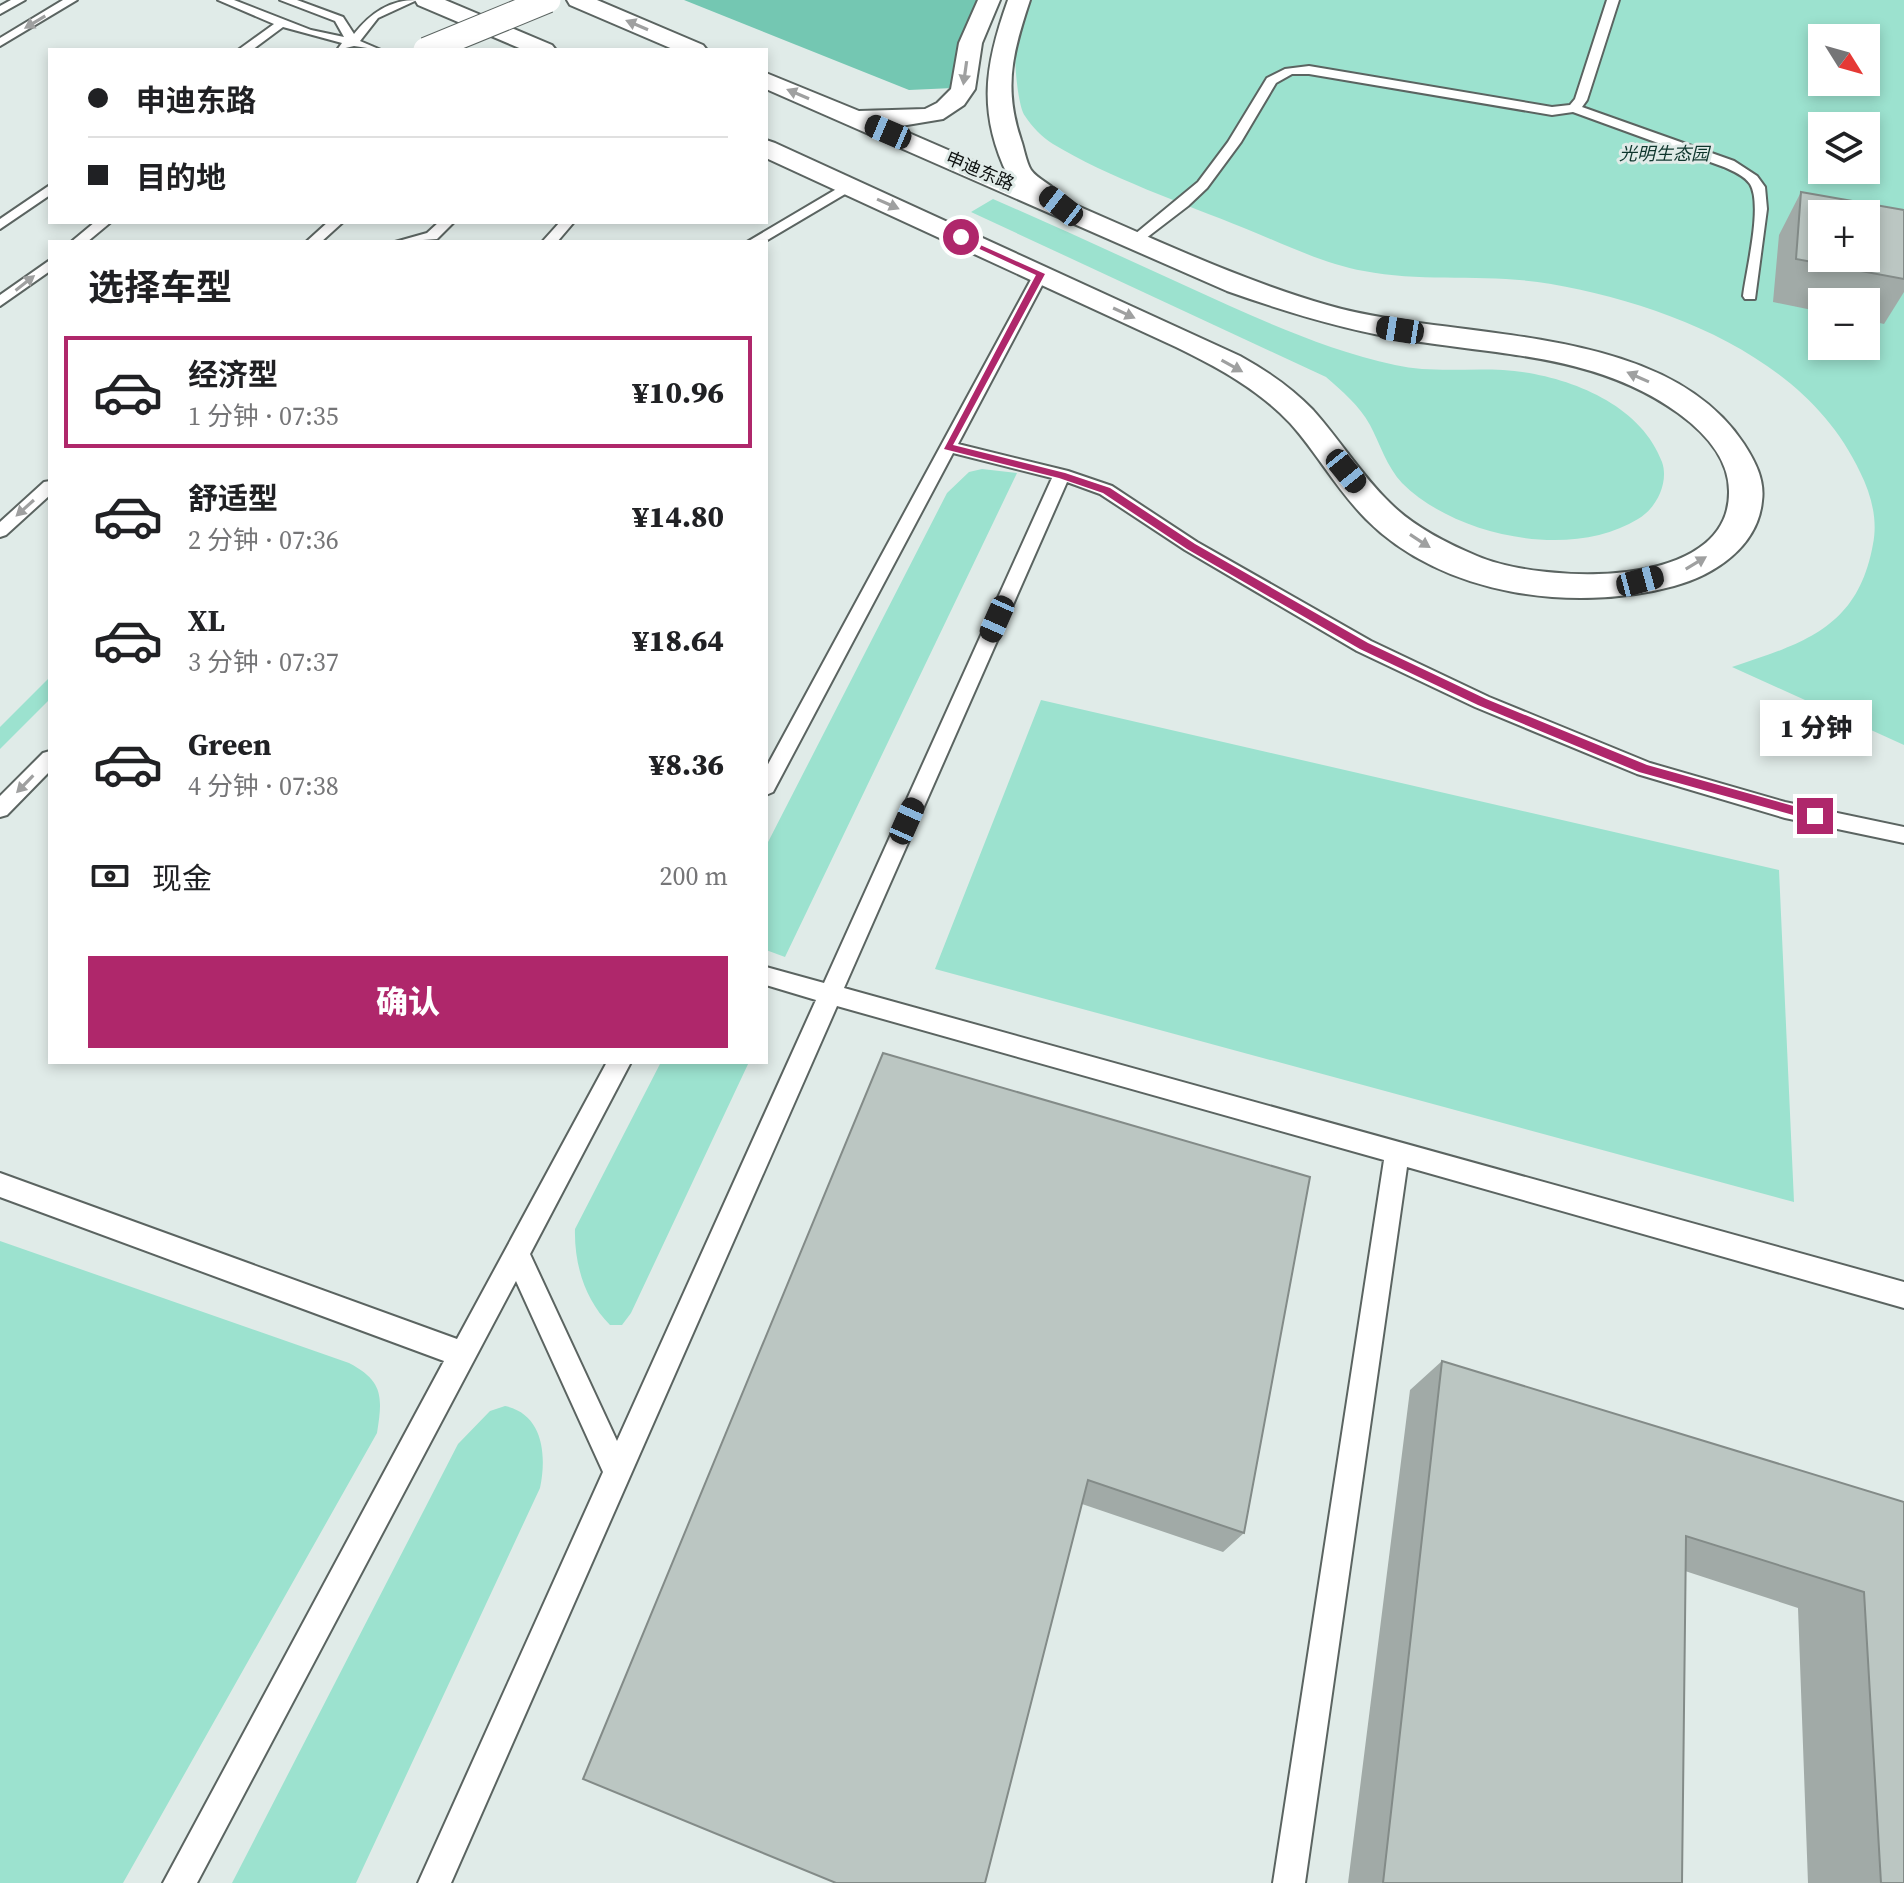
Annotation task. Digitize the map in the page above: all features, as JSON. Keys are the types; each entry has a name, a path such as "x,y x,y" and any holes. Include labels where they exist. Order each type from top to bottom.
{"street":[{"path":"426,0 539,48"},
{"path":"431,48 548,0"},
{"path":"578,0 690,48"},
{"path":"830,107 863,116 901,121 942,110 962,91 974,33 989,0"},
{"path":"1019,0 1003,46 998,79 999,112 1019,173 1061,206"},
{"name":"申迪东路","path":"768,81 1237,285 1306,309 1370,325 1558,349 1602,361 1645,379 1693,407 1732,445 1746,479 1745,510 1726,544 1687,569 1640,581 1592,587 1528,583 1473,568 1423,545 1379,512 1312,425 1270,388 1162,331 1041,274"},
{"path":"768,149 1041,274"}],"lane":[{"path":"0,11 19,0"},
{"path":"0,43 71,0"},
{"path":"224,0 308,33 370,48"},
{"path":"286,0 339,19 353,42"},
{"path":"340,48 353,42 374,16 411,0"},
{"path":"1574,108 1581,100 1613,0"},
{"path":"247,48 282,23"},
{"path":"1136,239 1190,198 1221,162 1271,81 1281,73 1294,69 1552,111 1574,108 1729,164 1750,176 1759,188 1760,206 1750,296"},
{"path":"757,240 850,187"},
{"path":"0,225 48,190"},
{"path":"81,240 101,224"},
{"path":"315,240 334,224"},
{"path":"412,240 432,236 445,224"},
{"path":"551,240 565,224"},
{"path":"0,302 48,266"},
{"path":"768,783 1041,274"},
{"path":"948,447 1062,475 1106,490 1191,546 1364,646 1482,702 1644,769 1785,810 1904,835"},
{"path":"434,1883 1062,475"},
{"path":"0,531 48,488"},
{"path":"0,809 48,760"},
{"path":"768,977 1904,1295"},
{"path":"179,1883 618,1064"},
{"path":"1289,1883 1397,1153"},
{"path":"0,1185 462,1354"},
{"path":"516,1253 617,1472"}],"green space":[{"path":"684,0 981,0 953,88 909,90"},
{"name":"光明生态园","path":"1032,0 1904,0 1904,745 1732,667 1804,640 1824,628 1841,614 1866,572 1875,525 1867,489 1836,432 1806,397 1770,368 1730,343 1642,306 1596,293 1528,281 1411,277 1349,268 1097,168 1041,135 1022,110 1016,78 1015,44"},
{"path":"993,199 1263,320 1341,350 1408,367 1526,373 1574,385 1597,395 1636,423 1651,441 1664,470 1660,494 1651,508 1638,519 1611,531 1581,538 1549,540 1516,537 1452,517 1425,502 1402,483 1388,463 1366,418 1326,377 971,212"},
{"path":"982,469 1017,473 785,957 768,951 768,842 947,493 969,472"},
{"path":"48,679 48,701 0,749 0,727"},
{"path":"1041,700 1779,870 1794,1202 935,969"},
{"path":"660,1064 748,1064 631,1313 622,1325 610,1325 588,1293 579,1268 575,1229"},
{"path":"0,1241 349,1363 369,1376 380,1399 377,1433 123,1883 0,1883"},
{"path":"505,1406 518,1410 535,1427 543,1462 540,1488 356,1883 232,1883 458,1444 490,1411"}],"building":[{"path":"1801,192 1847,200 1808,200 1808,261 1796,259"},
{"path":"1880,206 1904,210 1904,279 1866,272 1880,272"},
{"path":"883,1053 1310,1177 1244,1533 1088,1480 985,1883 836,1883 583,1779"},
{"path":"1442,1361 1904,1502 1904,1883 1881,1883 1864,1592 1686,1536 1682,1883 1383,1883"}],"route":[{"path":"961,237 1041,274 948,447 1062,475 1106,490 1191,546 1364,646 1482,702 1644,769 1815,816"}]}
